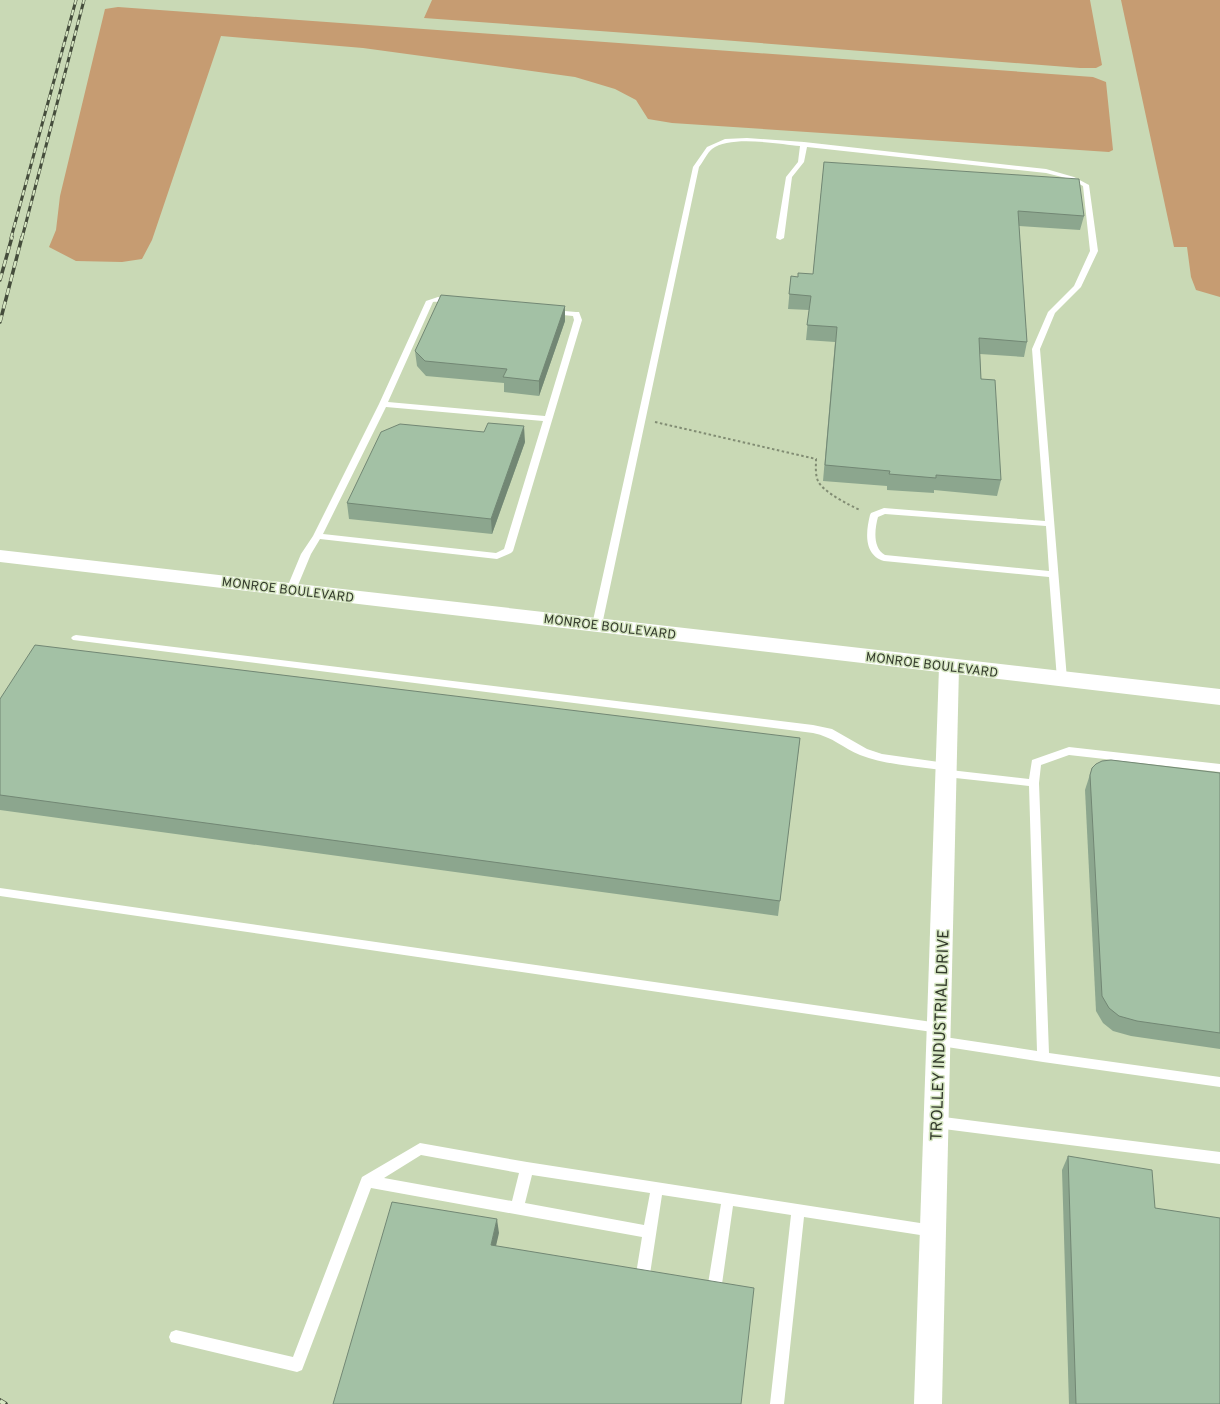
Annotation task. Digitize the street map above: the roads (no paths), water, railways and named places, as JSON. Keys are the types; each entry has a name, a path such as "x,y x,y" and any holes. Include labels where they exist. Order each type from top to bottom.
{"street":[{"name":"MONROE BOULEVARD","path":"0,556 949,667 1220,697"},
{"name":"TROLLEY INDUSTRIAL DRIVE","path":"928,1404 949,667"}],"lane":[{"path":"597,625 696,167 709,148 725,141 747,140 804,144 1046,171 1072,178 1086,185 1094,251 1077,288 1052,312 1036,348 1062,679"},
{"path":"780,238 789,177 801,162 804,144"},
{"path":"291,590 306,554 317,536 383,404 430,301 438,299 461,302"},
{"path":"317,536 497,556 508,551 578,320 576,314 545,311"},
{"path":"383,404 548,419"},
{"path":"1050,524 884,511 874,515 872,522 873,549 879,557 890,559 1053,574"},
{"path":"76,638 813,729 828,732 862,752 882,758 946,770 1034,783"},
{"path":"1043,1057 1034,783 1036,763 1069,751 1220,768"},
{"path":"0,892 938,1035 1043,1057 1220,1082"},
{"path":"936,1122 1220,1158"},
{"path":"176,1337 297,1365 367,1181 420,1149 527,1168 933,1231"},
{"path":"517,1209 527,1168"},
{"path":"367,1181 649,1232"},
{"path":"643,1274 657,1188"},
{"path":"715,1284 728,1199"},
{"path":"777,1404 798,1210"}],"railway":[{"path":"11,238 76,0"},
{"path":"22,238 84,0"},
{"path":"0,280 12,237"},
{"path":"0,322 22,237"},
{"path":"0,1401 5,1404"}]}
